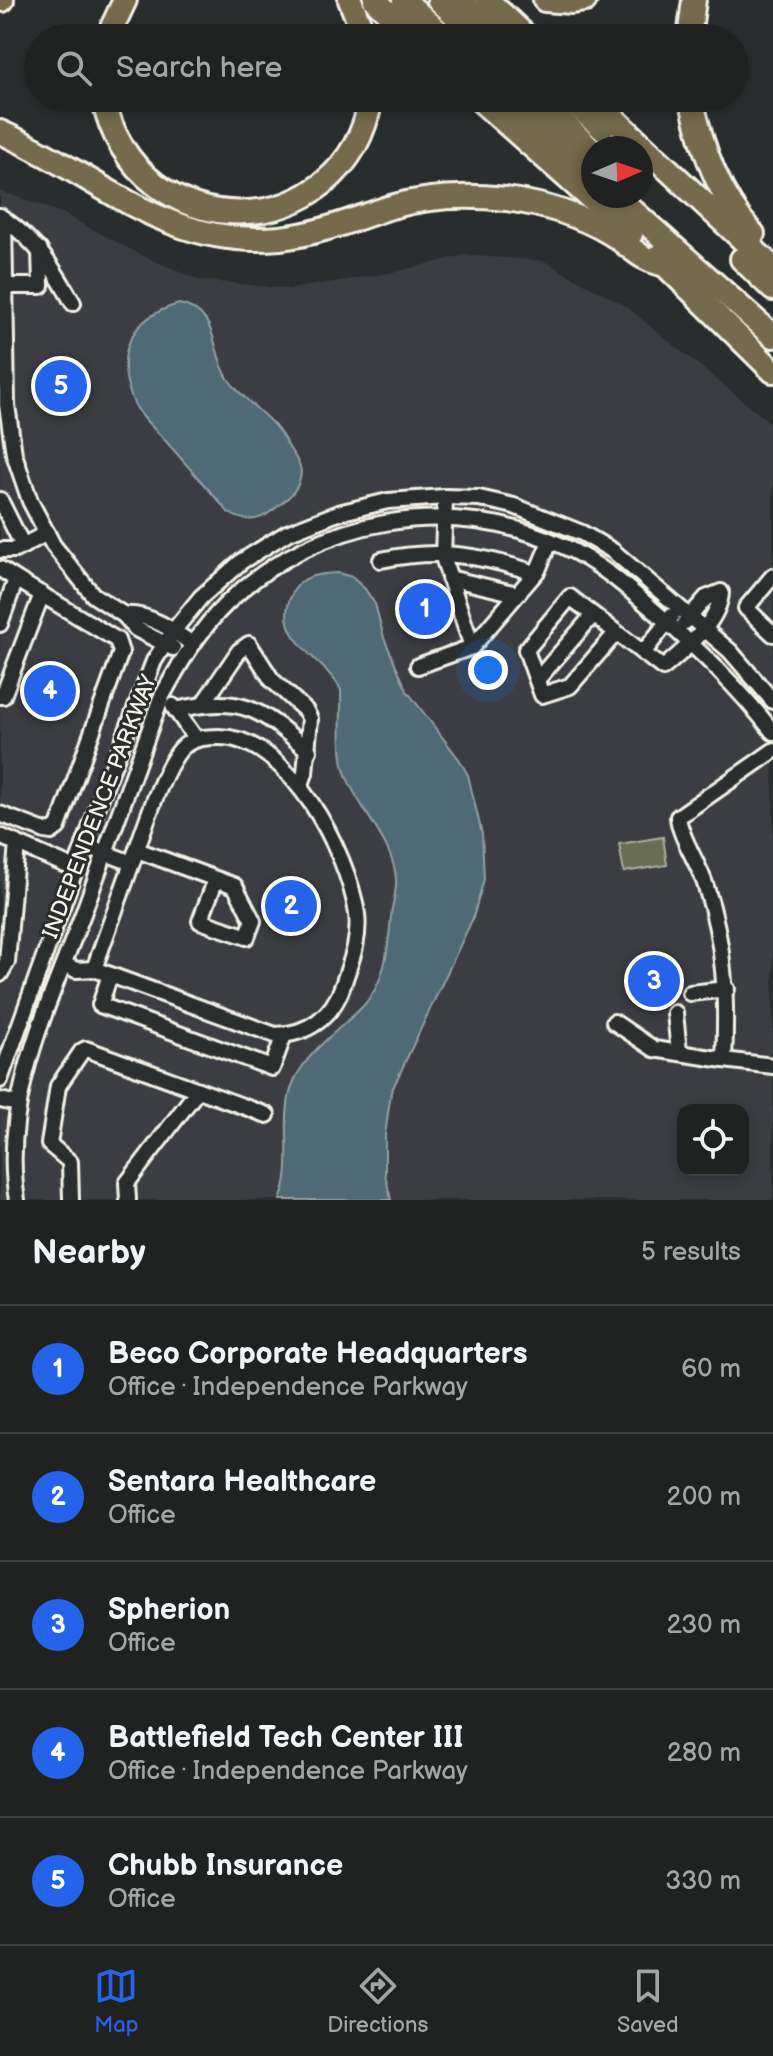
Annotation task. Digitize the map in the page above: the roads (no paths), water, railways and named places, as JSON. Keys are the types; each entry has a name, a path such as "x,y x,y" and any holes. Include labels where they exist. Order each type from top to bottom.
{"highway":[{"path":"114,24 125,0"},
{"path":"350,0 359,24"},
{"path":"375,0 400,24"},
{"path":"404,0 430,24"},
{"path":"439,0 464,24"},
{"path":"459,0 486,24"},
{"path":"487,0 513,24"},
{"path":"545,0 585,0"},
{"path":"691,24 694,0"},
{"path":"107,112 114,136 134,167 148,180 192,205 217,212 243,213 286,203 328,177 353,146 367,112"},
{"path":"494,112 667,265 771,369"},
{"path":"524,112 581,164"},
{"path":"553,112 581,140"},
{"path":"584,112 611,136"},
{"path":"607,112 773,268"},
{"path":"695,112 703,145 719,183 736,212 773,255"},
{"path":"0,132 40,151 153,217 200,232 253,239 282,237 334,227 394,206 422,200 477,197 523,202 583,219 612,234 647,261 667,265"},
{"path":"653,175 773,289"},
{"path":"629,208 773,336"},
{"path":"652,208 773,323"}],"street":[{"path":"2,218 28,235 73,303"},
{"path":"2,218 5,286 3,393 14,454 30,501 47,533 93,595 124,615 136,629 165,644 189,649"},
{"path":"5,286 41,286 40,250"},
{"path":"445,497 443,553 472,647"},
{"name":"INDEPENDENCE PARKWAY","path":"0,1081 143,686 174,630 223,576 287,533 338,513 388,501 479,498 514,506 582,533 613,551 730,651 773,701"},
{"path":"0,500 23,546"},
{"name":"INDEPENDENCE PARKWAY","path":"17,1200 13,1156 18,1104 26,1070 164,693 189,649 225,605 247,585 301,550 363,526 397,520 470,519 523,530 597,565 632,591 720,668 773,732"},
{"path":"0,550 23,546 47,533"},
{"path":"418,666 472,647 535,573 550,541"},
{"path":"381,560 412,553 443,553 491,559 535,573"},
{"path":"0,569 117,640 121,652 58,827 51,832 45,831 0,814"},
{"path":"746,608 773,576"},
{"path":"449,578 517,594"},
{"path":"0,624 16,579"},
{"path":"643,653 673,627 684,612 721,592"},
{"path":"721,592 772,630"},
{"path":"616,633 570,686 542,695 526,650 570,597 663,668 692,644 720,604 721,592"},
{"path":"0,696 3,696 42,594"},
{"path":"124,615 142,616 174,630 189,649"},
{"path":"537,680 593,615"},
{"path":"203,704 239,651 249,644 272,680 308,714 309,751 300,788"},
{"path":"164,693 196,739"},
{"path":"176,710 225,703 258,711 271,718 309,751"},
{"path":"64,964 76,970 94,969 275,1035 306,1029 321,1021 334,1006 358,938 353,894 339,856 314,807 272,759 249,742 223,737 196,739 186,744 172,760 94,969"},
{"path":"724,1060 727,989 715,914 678,817 773,751"},
{"path":"36,852 45,831"},
{"path":"0,836 75,869"},
{"path":"0,974 7,962 17,843"},
{"path":"84,845 105,853 134,856 216,879"},
{"path":"110,975 100,1005 272,1068 284,1035"},
{"path":"690,993 727,989"},
{"path":"675,1013 679,1052"},
{"path":"614,1022 654,1049 773,1066"},
{"path":"71,1200 70,1162 49,1144 58,1086 82,1051 91,1049 267,1115"},
{"path":"0,1081 22,1087"},
{"path":"128,1200 127,1183 198,1090"},
{"path":"0,1100 18,1104"}],"water":[{"path":"179,304 202,315 229,380 276,427 300,465 296,489 268,514 257,519 240,518 229,513 146,420 132,399 125,366 131,339 138,327 149,318"},
{"path":"338,573 352,577 375,604 384,638 407,691 468,775 482,834 484,879 473,918 391,1092 385,1135 385,1174 391,1200 280,1200 287,1171 287,1110 294,1081 308,1059 364,1005 378,984 386,960 396,886 388,851 352,788 343,765 341,690 303,648 289,625 287,611 291,596 299,584 316,575"}],"tunnel":[{"path":"675,1013 679,999 690,993"}],"place":[{"name":"Chubb Insurance","path":"61,386"},
{"name":"Beco Corporate Headquarters","path":"425,609"},
{"name":"Battlefield Tech Center III","path":"50,691"},
{"name":"Sentara Healthcare","path":"291,906"},
{"name":"Spherion","path":"654,981"}]}
